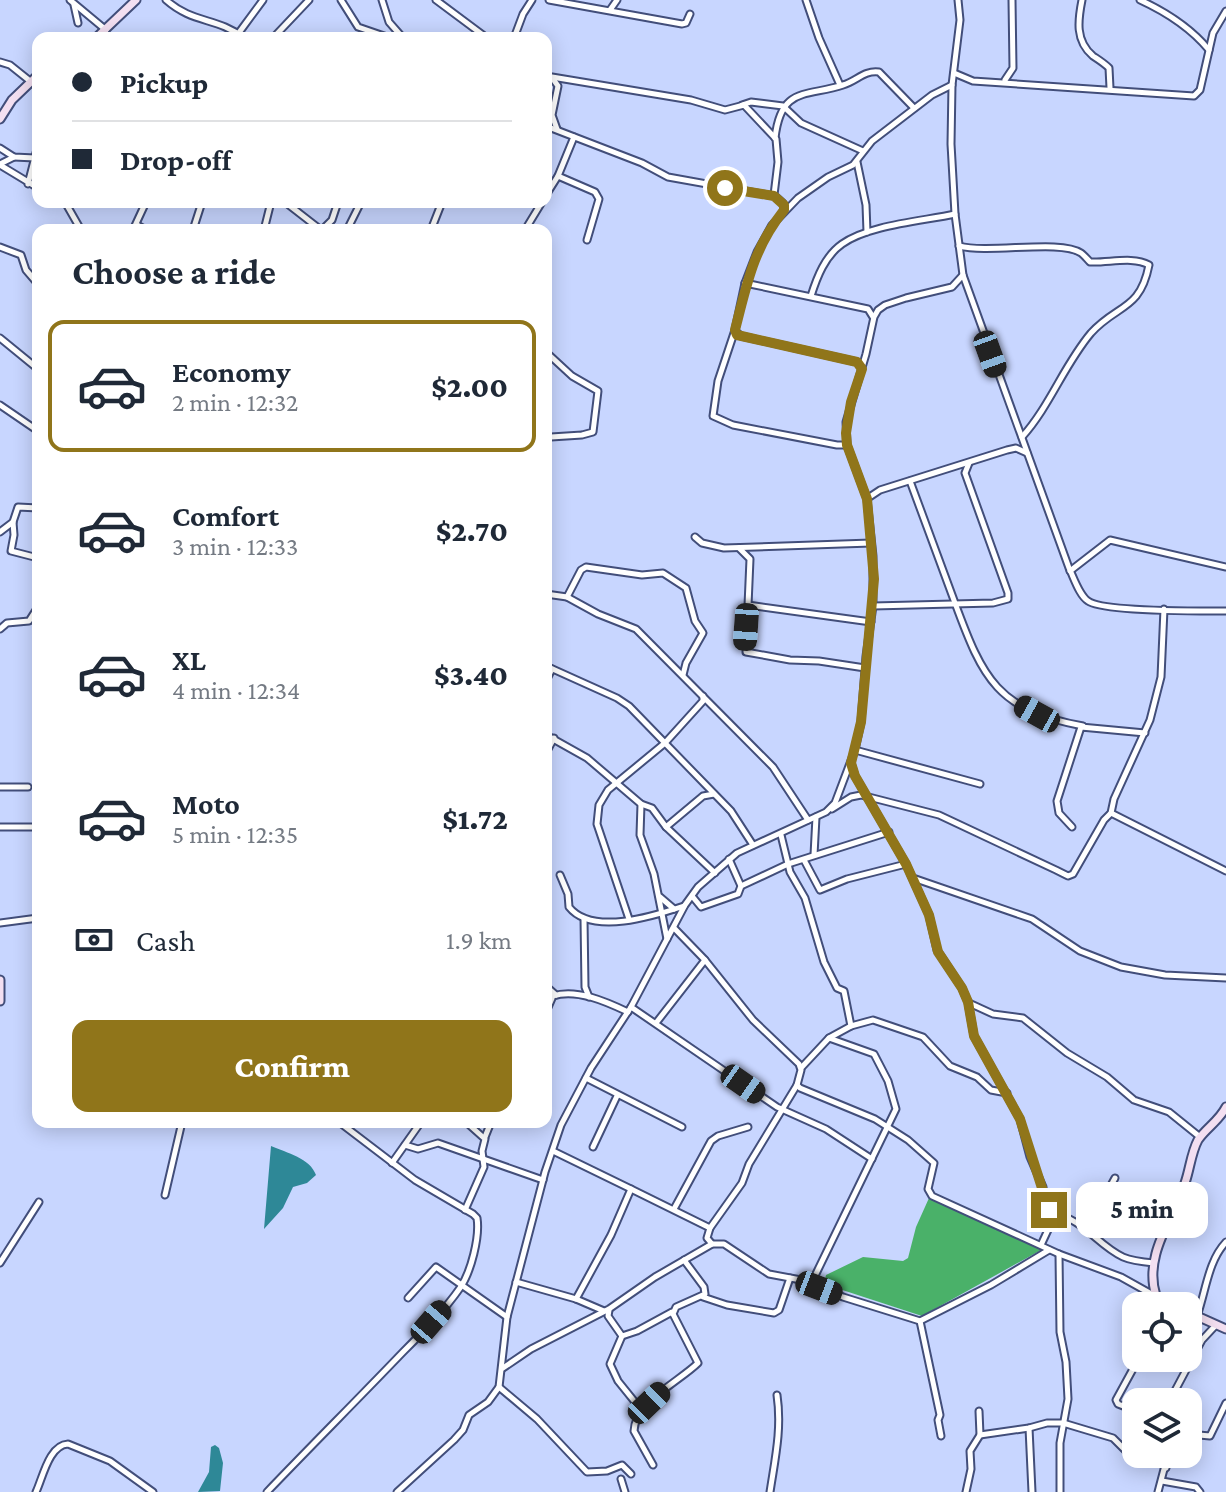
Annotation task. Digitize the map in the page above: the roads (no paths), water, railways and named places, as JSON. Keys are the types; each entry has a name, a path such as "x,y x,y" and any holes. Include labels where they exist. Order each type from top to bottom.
{"street":[{"path":"104,32 136,0"},
{"path":"166,0 183,14 219,23 233,32"},
{"path":"240,32 263,0"},
{"path":"279,32 309,0"},
{"path":"341,0 360,32"},
{"path":"382,0 389,22 398,32"},
{"path":"436,0 479,32"},
{"path":"516,32 532,0"},
{"path":"549,0 682,24 686,23 690,14"},
{"path":"610,10 617,0"},
{"path":"806,0 840,86"},
{"path":"958,0 959,31 952,85 951,144 955,214 963,275 1070,571 1085,599 1093,604 1226,611"},
{"path":"1004,81 1013,68 1012,0"},
{"path":"1082,0 1081,41 1109,68 1110,88"},
{"path":"1140,0 1192,32 1209,50"},
{"path":"72,1 106,30"},
{"path":"72,1 78,23"},
{"path":"954,73 967,80 1194,96 1200,90 1218,22 1226,11"},
{"path":"358,27 373,32"},
{"path":"0,62 10,65 30,81 0,119"},
{"path":"774,196 778,162 777,126 785,108 799,95 840,86 866,73 877,72 914,108"},
{"path":"552,77 691,100 725,110 751,102 785,108 801,123 863,151"},
{"path":"552,80 558,86 552,115 558,130"},
{"path":"847,445 806,440 715,419 713,405 745,283 763,239 784,210 813,186 857,162 863,151 914,108 952,85"},
{"path":"742,105 775,138"},
{"path":"552,128 642,163 668,177 774,196 783,203 784,210"},
{"path":"552,186 574,137"},
{"path":"0,148 14,157 32,158"},
{"path":"14,157 0,165 32,186"},
{"path":"857,162 866,205 867,232"},
{"path":"28,184 32,169"},
{"path":"558,176 595,192 599,199 587,240"},
{"path":"293,208 314,224"},
{"path":"811,296 819,273 844,242 867,232 955,214"},
{"path":"959,246 978,250 1060,248 1082,254 1090,262 1143,262 1149,265 1135,301 1093,331 1016,448"},
{"path":"0,247 21,255 32,277"},
{"path":"831,809 851,763 861,722 873,606 867,499 847,445 846,422 874,317 885,305 952,287 963,275"},
{"path":"745,283 868,309 874,317"},
{"path":"735,330 741,336 857,362 862,369"},
{"path":"0,338 32,364"},
{"path":"552,358 572,376 598,391 593,432 552,437"},
{"path":"0,405 32,427"},
{"path":"867,499 873,493 1016,448 1028,453"},
{"path":"873,606 1005,602 1009,597 965,473 969,463"},
{"path":"910,481 968,643 989,679 1004,694 1046,718 1145,733"},
{"path":"865,490 873,493"},
{"path":"32,508 18,507 13,522 11,551 32,556"},
{"path":"0,532 13,522"},
{"path":"695,537 706,544 739,548 871,543"},
{"path":"1070,571 1110,540 1226,567"},
{"path":"739,548 750,559 745,648 748,654 865,668"},
{"path":"567,597 582,568 642,575 663,573 679,582 690,595 695,621 703,633 686,663 683,675"},
{"path":"552,595 567,597 636,629 773,767 808,820"},
{"path":"748,605 871,622"},
{"path":"397,1492 454,1440 463,1430 469,1415 488,1402 499,1387 507,1317 543,1180 561,1125 698,887 729,859 855,795 939,815 1068,876 1077,870 1104,820 1111,813 1114,799 1145,733 1161,677 1164,609"},
{"path":"1,625 29,621 32,616"},
{"path":"552,669 629,706 731,811 753,845"},
{"path":"629,919 597,824 599,805 615,784 665,743 703,701 703,696"},
{"path":"1072,827 1059,813 1057,801 1083,726"},
{"path":"552,742 554,738 587,758 615,784 641,804 652,808 666,827 715,873"},
{"path":"855,750 980,784"},
{"path":"851,763 855,776 906,864 929,915 938,952 968,1002 968,1015 976,1041 1007,1093 1022,1126 1030,1157 1043,1187 1045,1203 1053,1214 1054,1222 1041,1245"},
{"path":"0,787 28,787"},
{"path":"666,827 703,796 715,794"},
{"path":"641,804 640,835 660,897 668,940"},
{"path":"1111,813 1226,871"},
{"path":"814,855 816,817"},
{"path":"0,827 32,827"},
{"path":"692,896 701,907 738,894 741,886 788,864 889,832"},
{"path":"781,835 788,864 805,898 828,972 837,988 844,991 851,1026"},
{"path":"729,859 741,886"},
{"path":"804,860 820,890 847,879 906,864"},
{"path":"560,875 568,894 569,907 584,919 629,919 664,913 685,905"},
{"path":"912,878 1032,919 1080,951 1121,967 1165,975 1226,978"},
{"path":"660,897 674,909"},
{"path":"0,923 32,919"},
{"path":"584,919 585,987 589,997"},
{"path":"674,928 705,960 753,1020 801,1068"},
{"path":"656,1023 705,960"},
{"path":"0,980 0,1001"},
{"path":"552,991 556,995"},
{"path":"552,998 569,994 629,1009 656,1023 689,1049 782,1110 826,1129 872,1159"},
{"path":"968,1002 993,1014 1023,1018 1077,1059 1107,1077 1134,1100 1169,1112 1200,1137"},
{"path":"712,1244 707,1238 710,1228 742,1183 749,1164 797,1085 801,1068 829,1038 851,1026 873,1020 923,1037 950,1066 977,1077 991,1090 1007,1093"},
{"path":"811,1284 896,1109 877,1058 868,1051 829,1038"},
{"path":"586,1078 682,1127"},
{"path":"797,1085 889,1126 934,1163 928,1189 932,1196 1059,1254 1121,1277 1149,1292"},
{"path":"593,1147 617,1096"},
{"path":"1155,1292 1153,1277 1161,1238 1186,1180 1200,1137 1219,1120 1226,1107"},
{"path":"674,1209 711,1141 748,1127"},
{"path":"165,1195 181,1128"},
{"path":"267,1492 374,1384 462,1285 472,1257 477,1218 439,1196 347,1128"},
{"path":"392,1163 417,1128"},
{"path":"474,1128 485,1137"},
{"path":"465,1210 484,1167 482,1151 489,1128"},
{"path":"405,1145 418,1149 438,1143 543,1180"},
{"path":"553,1151 710,1228"},
{"path":"1087,1229 1115,1178"},
{"path":"576,1299 611,1235 631,1189"},
{"path":"0,1263 39,1202"},
{"path":"1053,1214 1062,1215 1087,1229 1125,1258 1155,1263"},
{"path":"1202,1303 1212,1262 1226,1242"},
{"path":"503,1368 531,1349 607,1310 712,1244 724,1244 769,1274 811,1284 920,1321 991,1285 1050,1250"},
{"path":"1059,1254 1060,1332 1066,1362 1068,1399 1060,1443 1060,1492"},
{"path":"684,1260 704,1287 703,1297"},
{"path":"408,1298 434,1268 507,1317"},
{"path":"643,1412 618,1381 610,1364 622,1336 662,1319 676,1307 703,1297 727,1305 774,1313 779,1310 790,1278"},
{"path":"516,1282 607,1310"},
{"path":"607,1310 622,1336"},
{"path":"653,1465 634,1426 665,1388 698,1363 672,1311"},
{"path":"1202,1318 1226,1329"},
{"path":"920,1321 940,1415 941,1436"},
{"path":"1176,1388 1202,1340 1216,1325"},
{"path":"499,1387 537,1419 587,1472 607,1471 622,1465 631,1474"},
{"path":"1122,1389 1116,1400 1122,1406"},
{"path":"770,1492 774,1454 779,1439 777,1395"},
{"path":"1202,1435 1210,1436 1226,1403"},
{"path":"966,1492 971,1449 980,1435 979,1411"},
{"path":"980,1435 1063,1423 1113,1438 1122,1447"},
{"path":"1029,1428 1032,1492"},
{"path":"36,1492 55,1449 68,1444 110,1461 153,1492"},
{"path":"1158,1492 1166,1468"},
{"path":"621,1479 625,1492"},
{"path":"1162,1481 1196,1487 1200,1492"}]}
